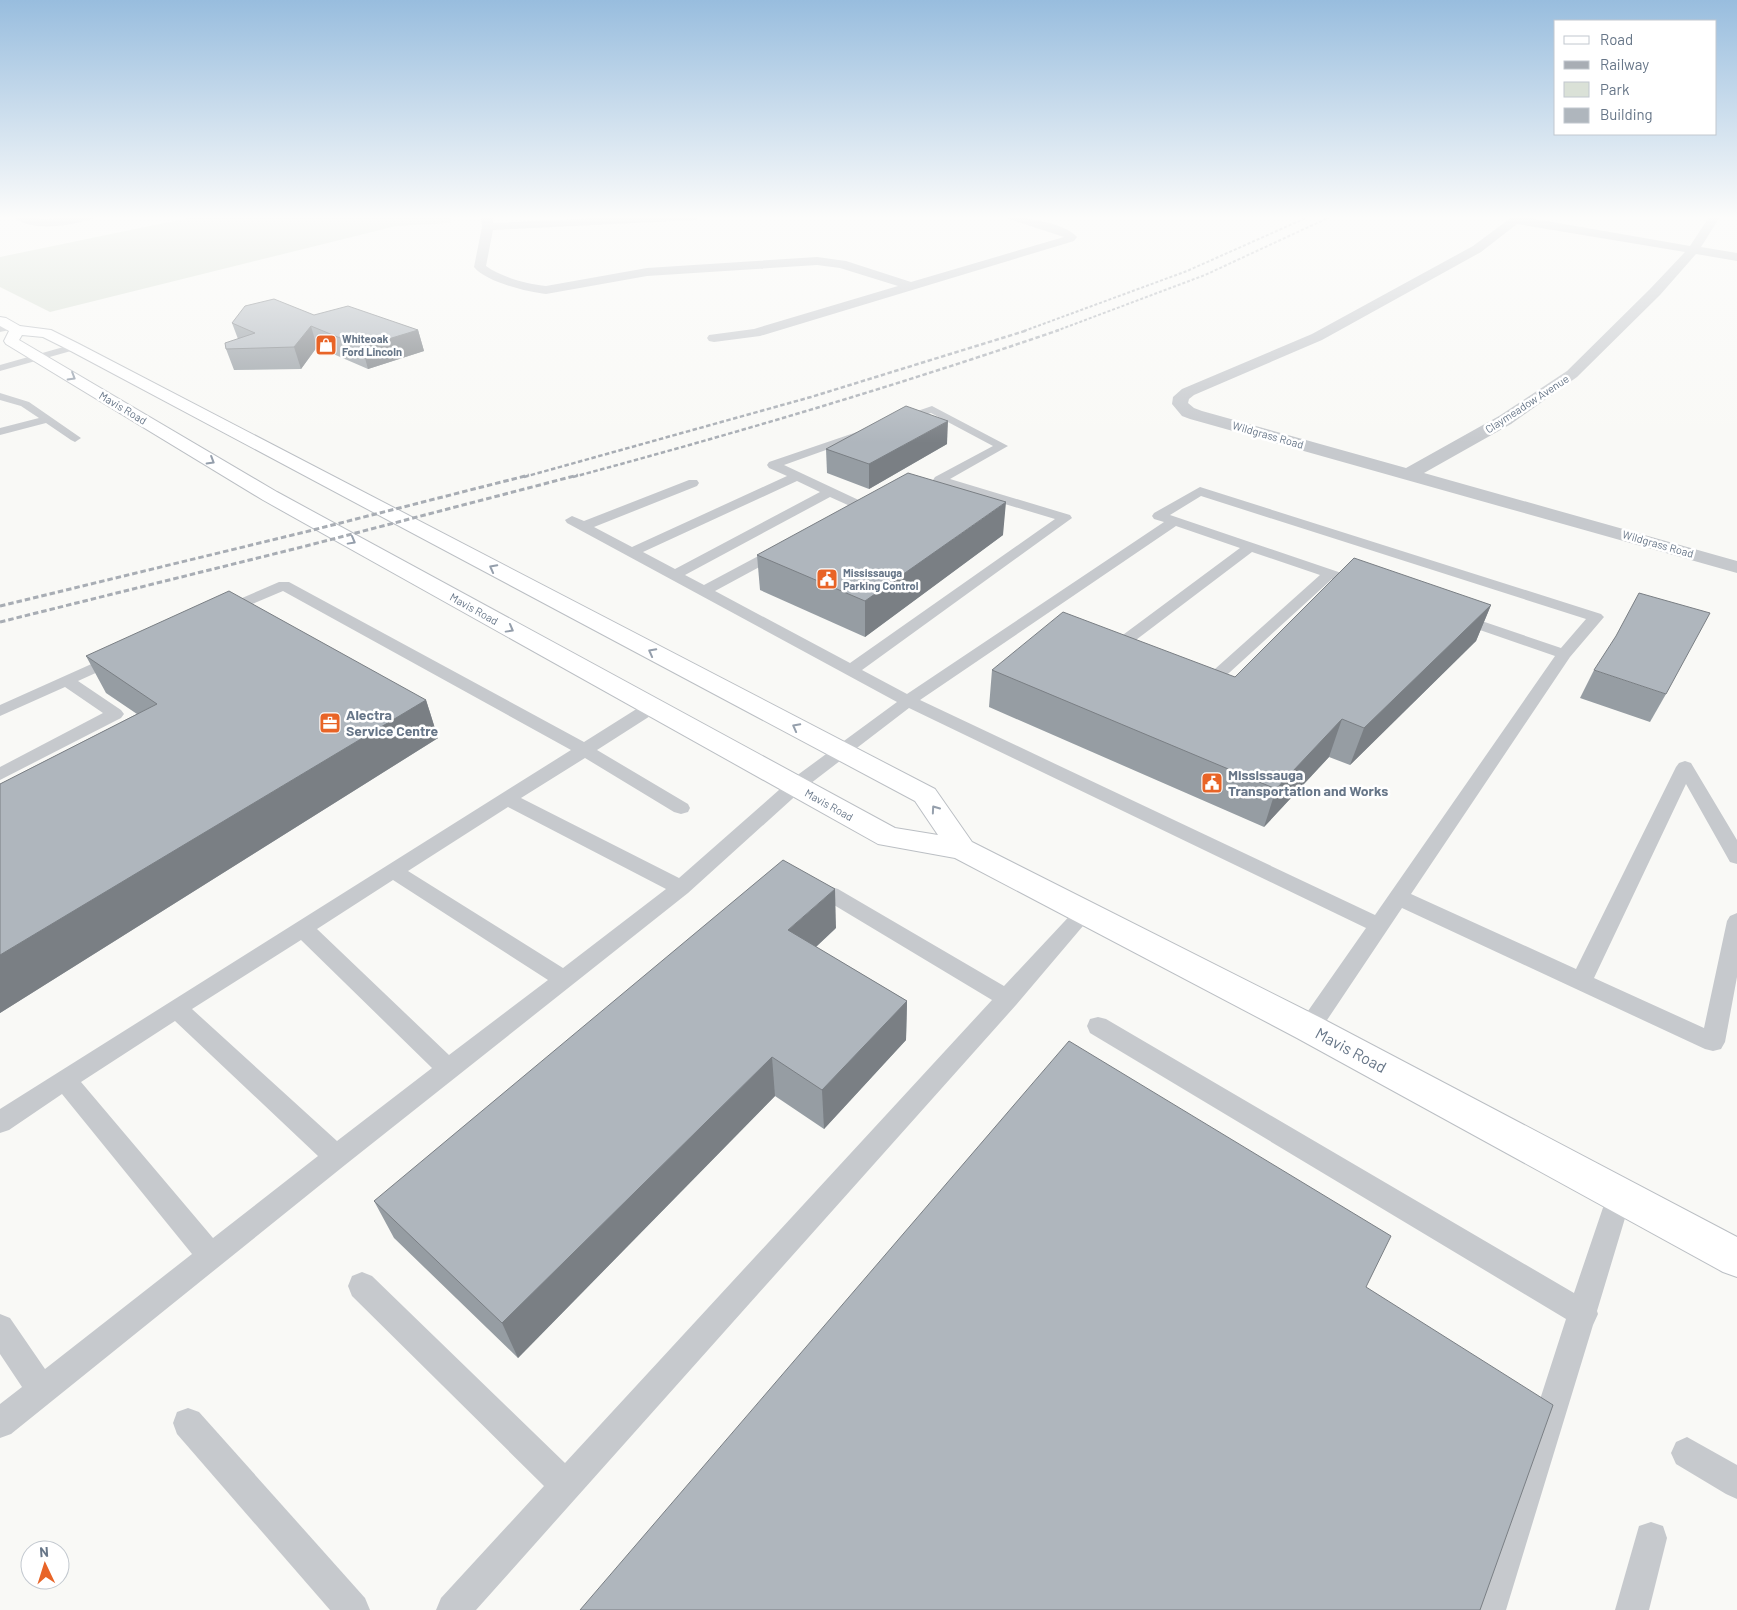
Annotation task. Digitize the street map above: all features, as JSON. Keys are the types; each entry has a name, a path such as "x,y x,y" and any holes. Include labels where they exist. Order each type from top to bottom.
{"main road":[{"name":"Mavis Road","path":"962,849 925,795 74,347 46,333 7,327 11,341 270,496 888,837 962,849 1310,1028 1737,1258"}],"street":[{"path":"714,338 755,333 895,292"},
{"name":"Wildgrass Road","path":"1399,292 1317,337 1188,392 1181,397 1180,404 1196,415 1734,562"},
{"name":"Claymeadow Avenue","path":"1410,474 1505,420 1572,374 1655,292"}],"lane":[{"path":"0,368 74,347"},
{"path":"0,396 25,404 75,438"},
{"path":"834,520 860,506 773,465 932,409 1002,446 940,480 1066,518 851,670"},
{"path":"0,432 48,419"},
{"path":"632,552 797,476"},
{"path":"692,483 578,523 908,701 1378,925"},
{"path":"1310,1028 1378,925 1564,654 1596,617 1200,491 1160,516 1377,590"},
{"path":"675,575 830,492"},
{"path":"0,1423 336,1157 682,888 795,786 840,751 908,701 1174,521"},
{"path":"704,591 791,544"},
{"path":"1118,646 1251,546"},
{"path":"1212,680 1330,574"},
{"path":"211,617 284,585 583,749 681,808"},
{"path":"1442,612 1564,654"},
{"path":"0,711 130,652"},
{"path":"0,774 121,718 66,680"},
{"path":"0,1122 583,749 652,708"},
{"path":"1581,982 1685,767 1737,857"},
{"path":"507,798 682,888"},
{"path":"394,871 565,980"},
{"path":"831,894 1008,999"},
{"path":"1398,896 1713,1042 1737,921"},
{"path":"453,1610 1084,913"},
{"path":"303,929 449,1070"},
{"path":"176,1008 336,1157"},
{"path":"1098,1026 1584,1314"},
{"path":"65,1080 210,1256"},
{"path":"1490,1610 1620,1195"},
{"path":"362,1286 566,1486"},
{"path":"0,1328 41,1390"},
{"path":"188,1423 353,1610"},
{"path":"1687,1453 1737,1483"},
{"path":"1632,1610 1651,1538"}],"green space":[{"path":"10,292 130,292 50,312"}],"building":[{"path":"274,299 314,315 348,306 418,330 362,347 311,326 294,347 226,349 225,343 255,333 232,323 245,306"},
{"path":"906,406 948,421 869,464 826,449"},
{"path":"908,473 1006,502 865,601 757,555"},
{"path":"1354,558 1491,605 1364,728 1342,719 1276,789 992,670 1063,612 1235,677"},
{"path":"229,591 426,700 0,955 0,784 157,704 86,656"},
{"path":"1639,593 1710,613 1666,694 1594,670 1616,636"},
{"path":"783,860 835,889 788,930 907,1001 822,1090 772,1057 502,1323 374,1201"},
{"path":"1069,1041 1391,1236 1366,1287 1553,1405 1480,1610 580,1610"}],"railway":[{"path":"1024,331 1130,292"},
{"path":"1056,331 1159,292"},
{"path":"524,477 811,397 1028,330"},
{"path":"573,477 818,408 1056,331"},
{"path":"0,606 529,475"},
{"path":"0,622 306,546 578,475"}],"place":[{"name":"Whiteoak Ford Lincoln","path":"326,345"},
{"name":"Mississauga Parking Control","path":"827,579"},
{"name":"Alectra Service Centre","path":"330,723"},
{"name":"Mississauga Transportation and Works","path":"1212,783"}]}
